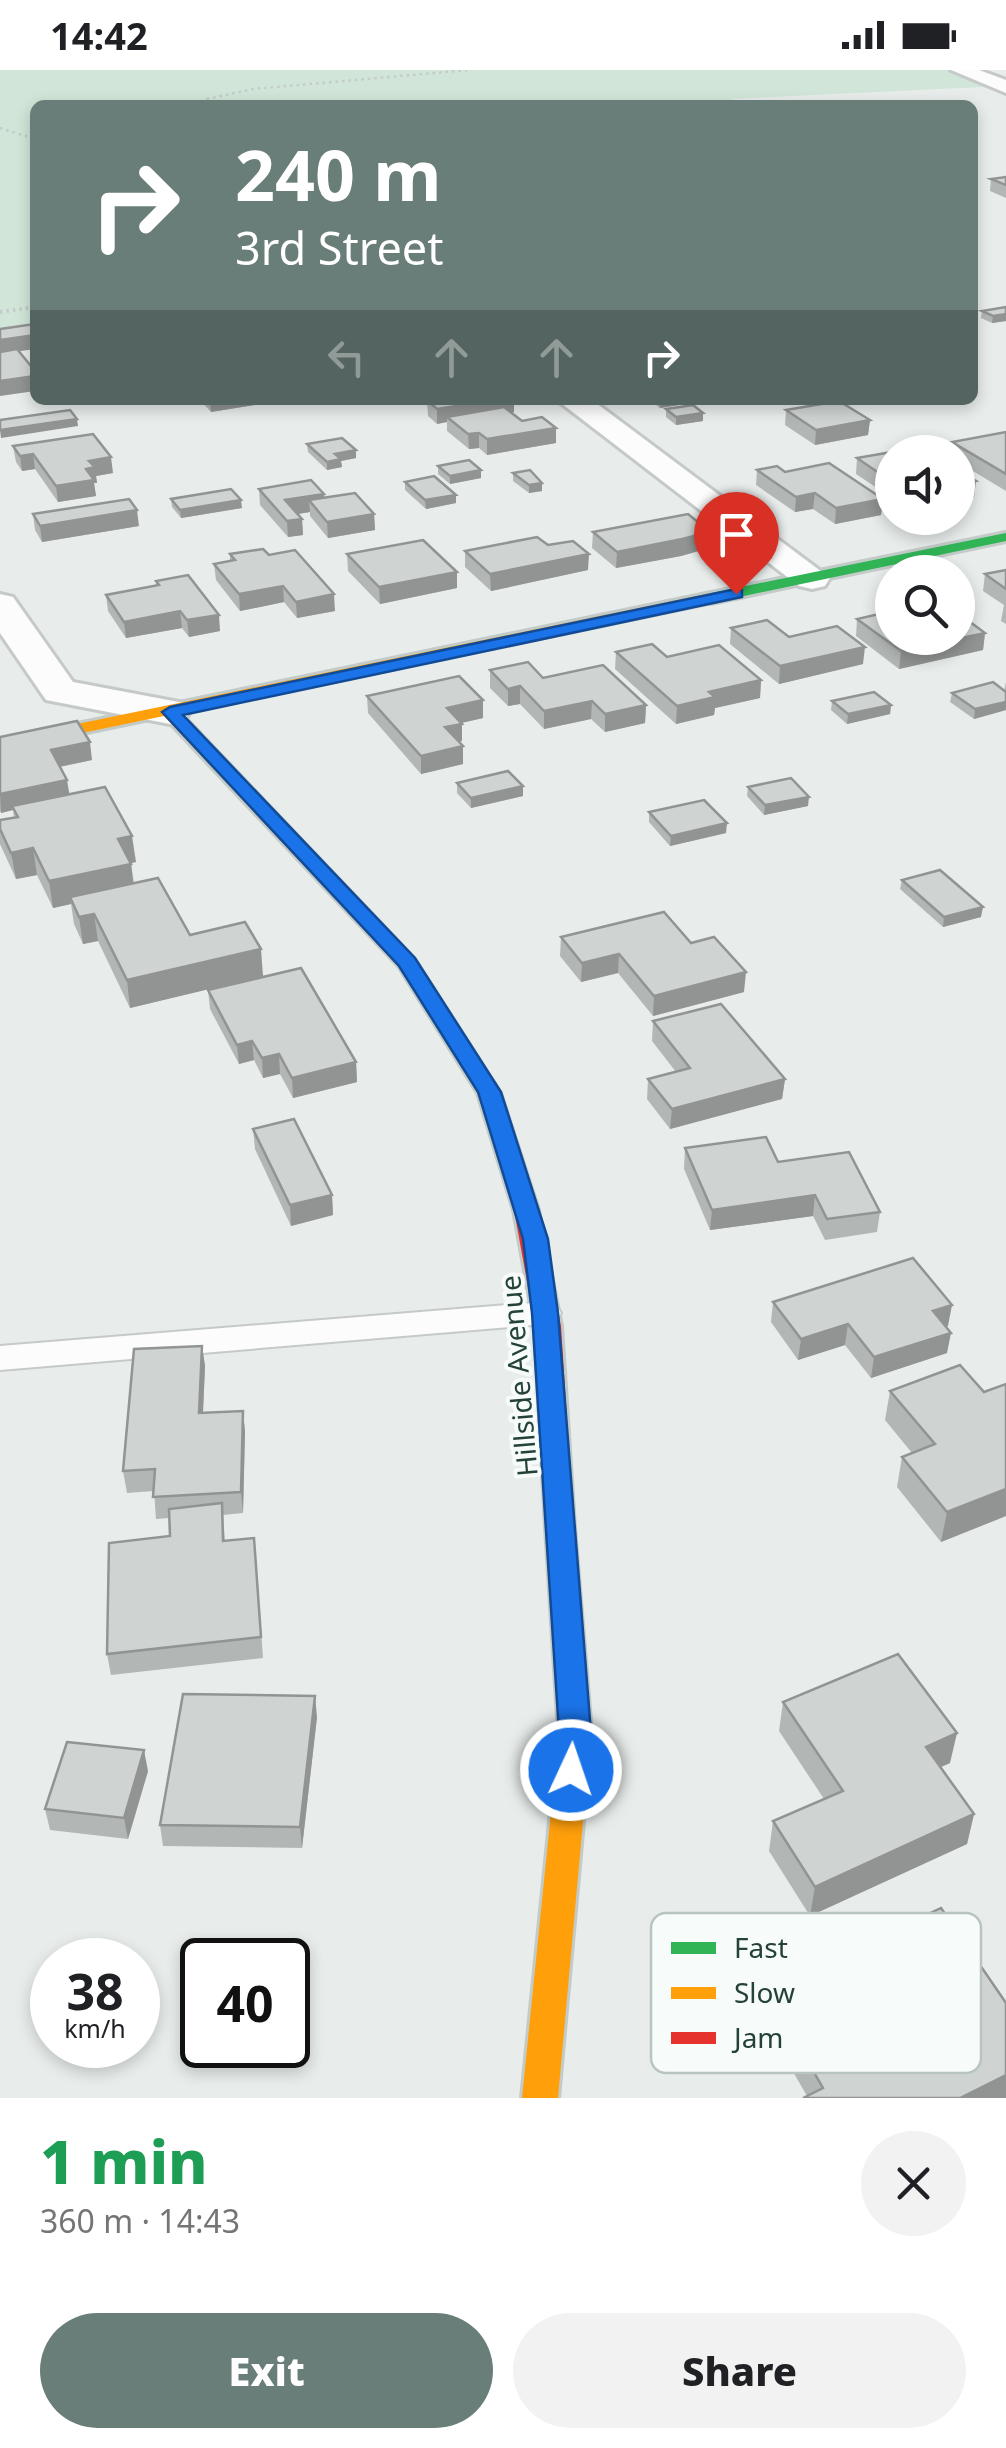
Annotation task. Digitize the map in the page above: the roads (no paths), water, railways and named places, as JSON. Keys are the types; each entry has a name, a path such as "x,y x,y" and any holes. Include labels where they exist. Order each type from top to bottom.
{"street":[{"path":"962,70 1006,87"},
{"path":"579,405 812,578"},
{"path":"0,745 1006,538"},
{"path":"0,605 60,692 170,712"},
{"name":"Hillside Avenue","path":"170,712 408,962 489,1092 535,1239 545,1313 575,1733 540,2098"}],"lane":[{"path":"0,1358 545,1313"}]}
